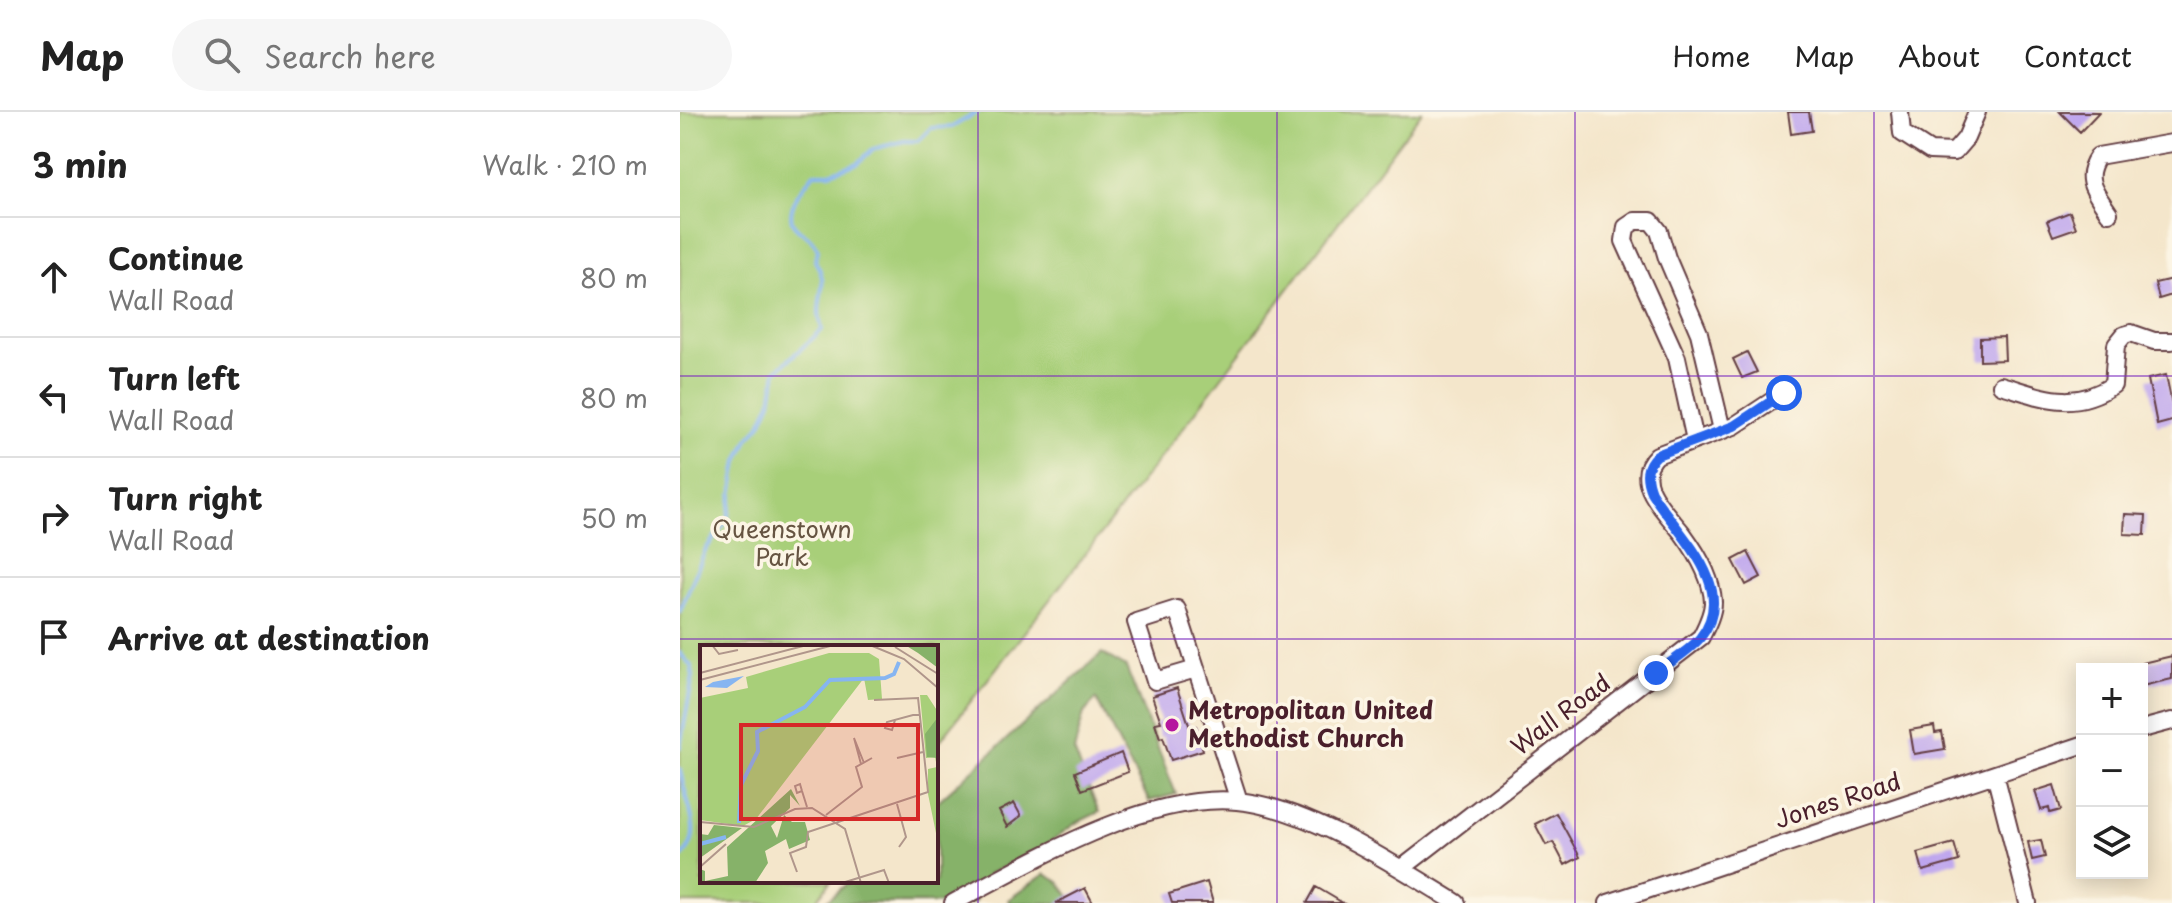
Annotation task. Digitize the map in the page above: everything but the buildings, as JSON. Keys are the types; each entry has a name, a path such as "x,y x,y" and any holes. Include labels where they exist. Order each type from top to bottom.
{"street":[{"path":"1900,112 1902,133 1930,151 1954,152 1966,138 1977,112"},
{"path":"2109,213 2091,183 2090,168 2098,156 2172,143"},
{"path":"1695,440 1677,358 1624,241 1626,227 1635,221 1651,221 1659,231 1667,258 1699,333 1722,430"},
{"path":"2001,385 2048,400 2088,397 2113,385 2116,345 2124,335 2131,333 2154,341 2172,341"},
{"name":"Wall Road","path":"1401,869 1701,637 1713,602 1707,575 1684,535 1651,492 1646,471 1649,462 1657,455 1734,426 1784,393"},
{"path":"1196,669 1155,681 1136,622 1177,609 1239,801"},
{"path":"2148,727 2172,721"},
{"name":"Jones Road","path":"1608,903 2076,747"},
{"path":"1995,774 2028,903"},
{"path":"953,903 1055,849 1128,819 1195,802 1239,801 1258,804 1345,838 1457,903"}],"green space":[{"name":"Queenstown Park","path":"680,112 1422,112 1187,423 938,743 938,645 700,645 700,883 829,883 814,903 680,903"},
{"path":"1102,653 1126,667 1176,794 1149,801 1096,699 1084,713 1074,751 1099,812 1076,823 1036,852 988,874 974,903 824,903 848,883 938,883 938,801"},
{"path":"1045,874 1059,882 1075,903 1009,903 1008,900"}],"waterway":[{"path":"680,611 706,549 728,519 738,461 771,402 776,371 822,330 819,311 822,280 815,261 818,250 792,220 793,206 801,191 814,173 830,173 858,163 873,149 904,141 918,141 931,128 952,127 978,112"},
{"path":"680,653 691,666 693,676 680,747"},
{"path":"680,769 693,828 688,849 680,858"}],"place":[{"name":"Metropolitan United Methodist Church","path":"1172,725"}],"route":[{"path":"1656,673 1701,637 1713,602 1700,560 1651,492 1646,471 1649,462 1657,455 1734,426 1784,393"}]}
